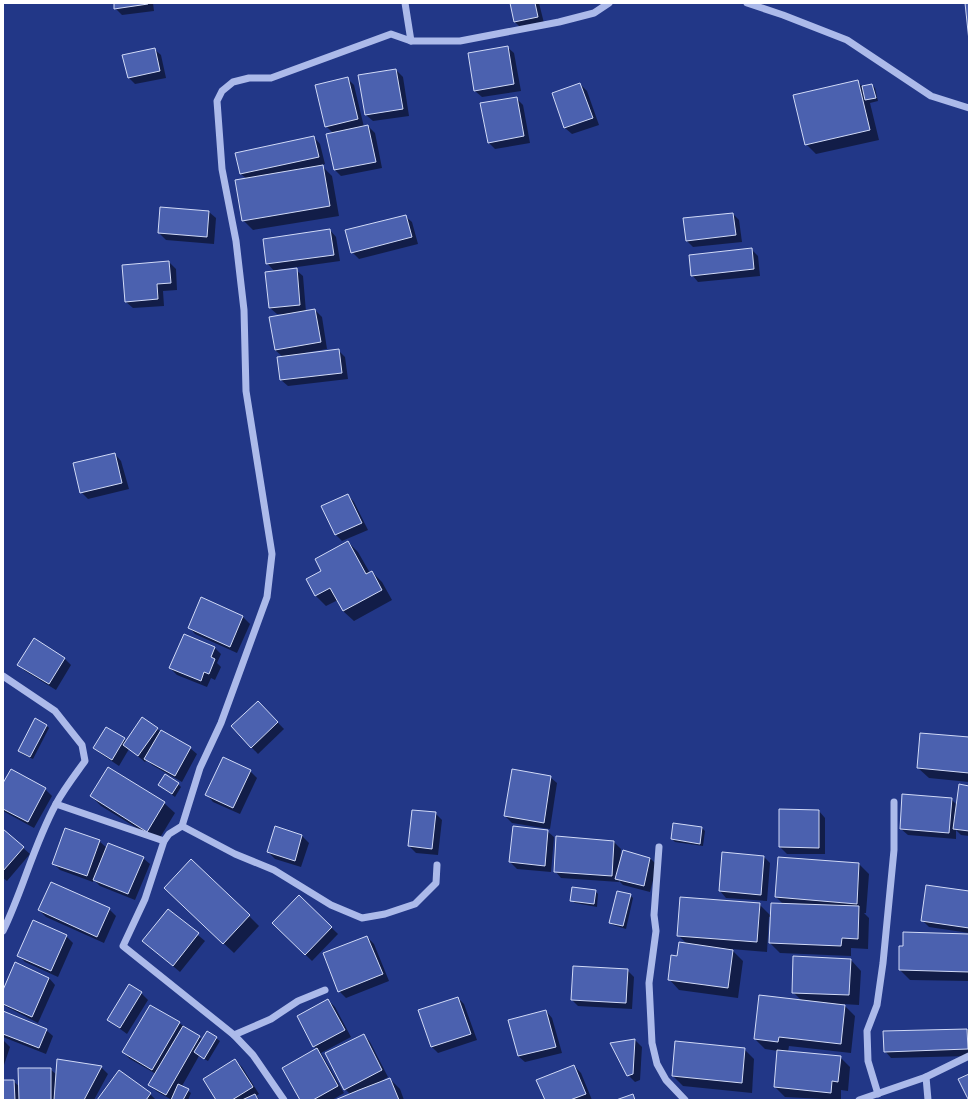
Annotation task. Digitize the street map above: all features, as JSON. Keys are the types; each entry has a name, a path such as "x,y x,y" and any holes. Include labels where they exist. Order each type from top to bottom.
{"street":[{"path":"405,3 411,41"},
{"path":"284,1100 253,1056 234,1035 123,946 146,899 164,841 168,834 182,826 200,768 221,723 267,597 272,554 246,391 244,310 236,241 222,168 217,100 222,91 233,82 249,78 270,78 391,34 411,41 460,41 559,22 594,13 609,3"},
{"path":"747,3 783,15 847,40 931,96 969,108"},
{"path":"3,676 55,711 82,745 85,761 56,804 43,832 16,904 3,931"},
{"path":"878,1094 868,1060 867,1032 878,1005 883,963 894,850 894,802"},
{"path":"56,804 164,841"},
{"path":"182,826 236,854 274,870 331,905 362,918 385,914 415,904 436,884 437,865"},
{"path":"659,847 654,915 656,931 649,983 652,1043 657,1064 666,1080 685,1100"},
{"path":"234,1035 271,1019 298,1001 325,990"},
{"path":"859,1100 926,1077 969,1056"},
{"path":"926,1077 928,1100"}],"building":[{"path":"114,3 148,3 148,4 114,9"},
{"path":"510,3 535,3 538,17 514,22"},
{"path":"965,3 969,3 969,41"},
{"path":"508,46 514,84 474,91 468,53"},
{"path":"155,48 160,71 128,78 122,55"},
{"path":"396,69 403,109 365,115 358,75"},
{"path":"348,77 358,119 325,127 315,85"},
{"path":"858,80 870,130 805,145 793,95"},
{"path":"580,83 593,118 564,128 552,93"},
{"path":"872,84 876,98 865,100 862,86"},
{"path":"517,97 524,136 488,143 480,103"},
{"path":"368,125 376,162 334,170 326,134"},
{"path":"314,136 319,157 240,174 235,153"},
{"path":"323,165 330,206 242,221 235,180"},
{"path":"160,207 209,211 207,237 158,233"},
{"path":"733,213 736,235 686,241 683,218"},
{"path":"406,215 412,237 351,253 345,230"},
{"path":"330,229 334,255 266,264 263,239"},
{"path":"752,248 754,269 691,276 689,255"},
{"path":"169,261 171,283 157,284 158,299 125,302 122,265"},
{"path":"297,268 300,305 269,308 265,272"},
{"path":"315,309 321,342 275,350 269,317"},
{"path":"339,349 342,373 280,380 277,357"},
{"path":"115,453 122,483 80,493 73,463"},
{"path":"348,494 362,523 335,535 321,506"},
{"path":"348,541 366,574 372,571 382,590 343,611 330,588 315,596 306,579 321,571 315,559"},
{"path":"201,597 243,616 230,647 188,628"},
{"path":"184,634 215,647 211,657 215,659 209,674 204,672 201,681 169,668"},
{"path":"34,638 65,658 49,684 17,665"},
{"path":"258,701 278,722 251,748 231,726"},
{"path":"142,717 158,728 138,756 123,745"},
{"path":"35,718 47,725 30,757 18,751"},
{"path":"106,727 125,738 112,760 93,748"},
{"path":"161,730 191,747 175,776 144,759"},
{"path":"920,733 969,737 969,773 917,768"},
{"path":"223,757 251,770 233,808 205,795"},
{"path":"108,767 165,802 147,832 90,796"},
{"path":"11,769 46,788 28,822 3,809 3,783"},
{"path":"512,769 551,776 544,823 504,816"},
{"path":"165,774 179,783 172,794 158,785"},
{"path":"959,784 969,786 969,831 953,829"},
{"path":"902,794 952,798 949,833 900,829"},
{"path":"779,809 819,810 819,848 779,847"},
{"path":"412,810 436,812 432,849 408,846"},
{"path":"673,823 702,827 700,844 671,839"},
{"path":"275,826 302,835 295,861 267,852"},
{"path":"513,826 548,830 545,866 509,862"},
{"path":"65,828 100,840 87,876 52,864"},
{"path":"3,829 24,847 3,871"},
{"path":"556,836 614,841 612,876 554,872"},
{"path":"108,843 144,857 128,894 93,880"},
{"path":"623,850 650,858 644,886 615,879"},
{"path":"722,852 764,856 761,895 719,891"},
{"path":"778,857 859,863 857,904 775,897"},
{"path":"191,859 250,915 223,944 164,888"},
{"path":"51,882 110,908 97,937 38,910"},
{"path":"926,885 969,891 969,928 921,921"},
{"path":"572,887 596,890 594,904 570,901"},
{"path":"617,891 631,894 623,926 609,923"},
{"path":"299,895 332,927 305,955 272,923"},
{"path":"680,897 760,903 757,942 677,936"},
{"path":"771,903 859,906 858,939 842,938 841,946 769,943"},
{"path":"168,909 199,933 173,966 142,941"},
{"path":"33,920 67,935 51,971 17,956"},
{"path":"903,932 969,934 969,972 899,970 899,946 903,946"},
{"path":"367,936 383,974 338,992 323,953"},
{"path":"679,942 733,950 728,988 668,980 671,955 677,956"},
{"path":"793,956 851,959 849,995 792,993"},
{"path":"15,962 49,978 32,1017 3,1004 3,990"},
{"path":"573,966 628,969 626,1003 571,1000"},
{"path":"129,984 142,992 120,1028 107,1020"},
{"path":"759,995 845,1005 841,1044 779,1037 778,1042 754,1039"},
{"path":"458,997 471,1034 431,1047 418,1010"},
{"path":"328,999 345,1030 313,1047 297,1016"},
{"path":"150,1005 180,1022 152,1070 122,1052"},
{"path":"546,1010 556,1047 518,1056 508,1020"},
{"path":"3,1011 47,1029 39,1048 3,1034"},
{"path":"183,1026 200,1036 166,1095 148,1085"},
{"path":"967,1029 968,1049 884,1052 883,1031"},
{"path":"207,1031 217,1037 204,1059 194,1052"},
{"path":"364,1034 382,1070 344,1090 325,1053"},
{"path":"635,1039 633,1074 627,1076 610,1043"},
{"path":"675,1041 745,1048 742,1083 672,1076"},
{"path":"317,1048 338,1086 313,1100 300,1100 282,1068"},
{"path":"777,1050 841,1056 838,1082 832,1081 831,1093 774,1087"},
{"path":"57,1059 102,1066 84,1100 54,1100"},
{"path":"235,1059 253,1087 232,1100 216,1100 203,1079"},
{"path":"574,1065 586,1094 570,1100 545,1100 536,1080"},
{"path":"18,1068 51,1068 51,1100 19,1100"},
{"path":"119,1070 151,1093 146,1100 97,1100"},
{"path":"969,1074 969,1099 968,1099 958,1079"},
{"path":"390,1078 399,1100 335,1100 359,1090"},
{"path":"3,1080 14,1080 15,1100 3,1100"},
{"path":"178,1084 189,1089 183,1100 171,1100"},
{"path":"255,1094 258,1100 242,1100"},
{"path":"633,1094 635,1100 616,1100"}]}
